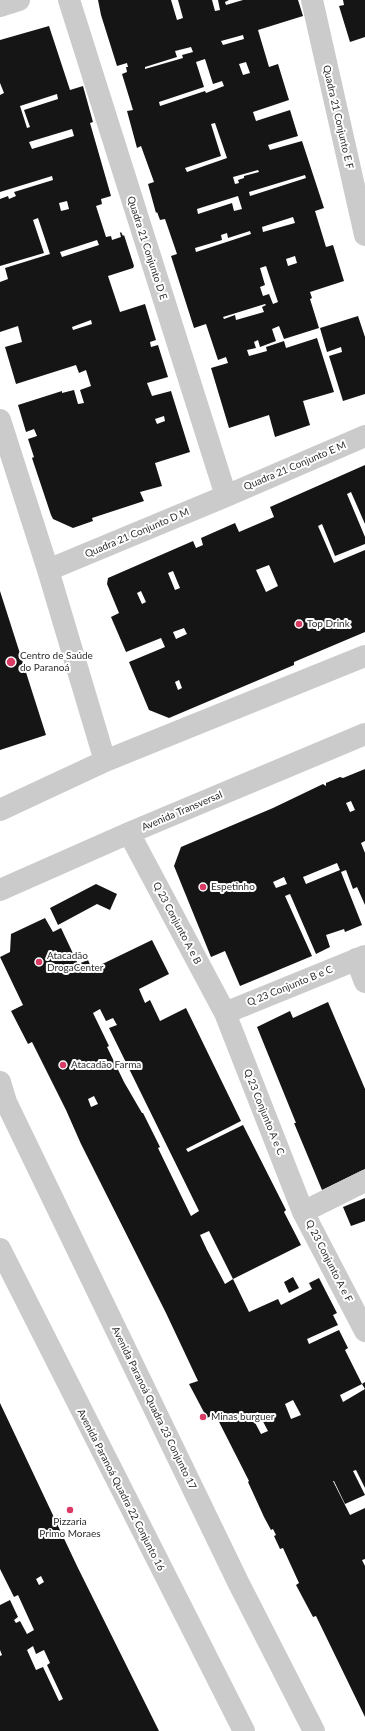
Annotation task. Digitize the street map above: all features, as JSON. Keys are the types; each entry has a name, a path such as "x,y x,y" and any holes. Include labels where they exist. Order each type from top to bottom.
{"street":[{"path":"0,6 19,0"},
{"name":"Quadra 21 Conjunto D E","path":"69,0 226,496"},
{"name":"Quadra 21 Conjunto E F","path":"312,0 365,235"},
{"path":"0,420 48,570 105,761"},
{"name":"Quadra 21 Conjunto E M","path":"226,496 365,436"},
{"name":"Quadra 21 Conjunto D M","path":"48,570 226,496"},
{"path":"0,810 105,761 365,656"},
{"name":"Avenida Transversal","path":"0,890 129,833 365,734"},
{"name":"Q 23 Conjunto A e B","path":"129,833 225,1013"},
{"path":"361,958 365,982"},
{"name":"Q 23 Conjunto B e C","path":"225,1013 361,958"},
{"name":"Q 23 Conjunto A e C","path":"225,1013 303,1212"},
{"name":"Avenida Paranoá Quadra 23 Conjunto 17","path":"0,1082 6,1102 238,1582 314,1731"},
{"path":"303,1212 365,1181"},
{"name":"Q 23 Conjunto A e F","path":"303,1212 365,1331"},
{"name":"Avenida Paranoá Quadra 22 Conjunto 16","path":"0,1249 244,1731"}],"building":[{"path":"98,0 171,0 177,20 183,18 178,0 212,0 215,11 220,10 218,0 229,0 225,2 226,5 243,0 298,0 303,16 258,30 269,67 278,64 289,100 253,112 256,121 290,110 298,136 268,145 270,150 302,141 324,208 315,211 326,247 333,245 344,281 310,292 312,298 310,299 319,328 284,339 279,326 272,329 276,341 260,347 258,340 254,342 256,348 247,350 249,356 267,351 266,347 284,341 286,348 317,338 334,392 303,401 310,425 275,437 269,415 229,428 211,368 228,363 226,357 218,360 206,324 194,328 171,256 177,254 165,219 160,220 157,212 156,213 148,184 154,182 141,146 137,148 127,111 133,110 122,74 127,72 127,63 117,66 101,15","holes":["243,35 244,39 223,45 221,41","191,47 193,52 182,55 183,58 145,69 145,67 177,57 175,51","205,59 213,84 222,81 224,86 206,93 205,91 160,106 159,102 204,87 196,62","246,62 250,73 243,75 239,64","215,123 227,158 187,172 185,168 221,156 211,124","258,170 259,172 244,176 244,178 238,180 239,183 235,184 233,177","305,175 306,178 250,196 249,192","238,196 242,209 234,211 232,203 198,214 197,209","293,217 295,223 263,232 262,227","250,231 251,234 196,252 195,248 222,240 221,235 227,233 228,238","295,256 297,263 288,266 286,259","266,266 278,302 273,304 269,294 263,296 260,287 265,285 260,268","265,304 266,305 262,307 264,312 236,320 235,315 224,319 223,317"]},
{"path":"343,0 365,0 365,37 350,42 339,6 344,5"},
{"path":"49,26 70,90 83,86 93,122 90,123 111,196 101,199 102,204 96,206 106,237 111,236 112,240 121,237 121,232 123,236 124,235 134,266 133,268 108,276 120,312 145,304 156,340 150,342 151,347 158,345 168,377 147,383 152,396 171,391 190,452 155,463 162,486 140,492 144,501 92,518 93,521 73,528 53,519 51,515 32,458 34,457 28,439 37,436 34,429 26,432 18,405 62,391 62,393 74,390 78,404 84,403 80,390 91,386 86,370 79,373 76,365 16,384 5,347 22,342 18,326 0,332 0,282 8,279 5,268 50,254 38,218 33,220 44,253 0,266 0,199 8,196 9,199 16,196 14,192 53,180 52,176 0,192 0,95 4,93 0,83 0,40","holes":["57,94 58,99 24,110 30,127 27,128 20,106","72,129 74,136 32,149 29,142","67,201 69,209 61,211 59,203","97,240 99,245 62,257 60,252","91,320 92,324 73,330 72,327","164,416 165,421 157,424 155,419"]},
{"path":"358,316 365,337 365,394 343,401 329,356 342,352 341,347 327,352 320,328"},
{"path":"365,465 365,524 351,492 347,494 365,537 365,544 335,556 322,524 318,526 334,563 365,550 365,632 294,662 294,665 169,718 149,710 129,662 165,647 161,638 126,652 111,617 119,613 107,584 108,578 193,541 196,548 203,545 201,538 235,523 239,532 274,517 270,507","holes":["269,565 278,586 266,592 256,570","173,571 180,588 175,590 168,573","141,591 146,602 142,604 137,593","184,628 187,634 176,639 173,632","179,680 182,688 178,690 175,682"]},
{"name":"Centro de Saúde do Paranoá","path":"0,591 46,735 0,750"},
{"path":"365,769 365,841 361,843 365,853 365,905 357,887 353,889 346,870 341,872 362,925 345,932 344,929 326,935 330,947 316,954 290,894 285,896 312,956 240,986 225,951 211,957 174,866 181,847 273,808 323,784 326,786 326,783 340,777 343,778","holes":["351,801 355,810 350,812 346,803","337,863 340,870 306,884 303,877","284,877 287,884 276,888 273,882"]},
{"path":"96,884 117,894 110,910 97,904 58,925 50,908"},
{"path":"45,918 53,932 61,928 78,964 88,960 92,969 152,940 169,974 139,989 145,1003 150,1000 160,1021 186,1008 241,1121 186,1149 188,1152 243,1125 286,1210 284,1212 301,1245 233,1279 249,1312 278,1299 281,1305 312,1289 309,1283 319,1278 337,1313 333,1315 338,1325 307,1339 309,1344 339,1330 348,1348 345,1350 362,1384 340,1395 343,1402 365,1389 365,1488 356,1470 353,1471 365,1495 345,1504 333,1481 350,1515 365,1508 365,1559 362,1560 365,1566 365,1717 316,1616 313,1617 296,1585 299,1583 283,1548 280,1549 274,1536 276,1535 273,1529 271,1530 264,1517 248,1482 249,1481 215,1414 207,1418 189,1384 198,1381 166,1313 81,1144 66,1110 32,1042 28,1044 11,1011 23,1005 0,957 10,952 11,934","holes":["100,1009 106,1021 113,1018 117,1025 109,1028 199,1211 191,1216 158,1148 160,1147 143,1113 124,1082 107,1047 109,1046 93,1013","94,1096 98,1104 91,1107 88,1099","209,1231 233,1279 225,1284 200,1235","293,1400 301,1415 291,1419 285,1404","258,1412 268,1431 261,1434 251,1415"]},
{"path":"328,1002 365,1089 365,1169 322,1190 257,1027 290,1011 293,1018"},
{"path":"365,1198 365,1221 351,1226 343,1207"},
{"path":"293,1277 299,1288 289,1293 284,1282"},
{"path":"365,1382 365,1389 362,1384"},
{"path":"0,1403 77,1566 159,1731 0,1731 0,1656 2,1655 0,1650 0,1605 10,1600 18,1617 14,1620 16,1623 20,1621 27,1634 34,1630 18,1595 14,1597 0,1569","holes":["41,1576 44,1582 39,1585 36,1579","33,1646 36,1654 44,1650 50,1663 47,1665 63,1699 59,1701 43,1667 36,1670 27,1650"]}],"place":[{"name":"Top Drink","path":"299,624"},
{"name":"Centro de Saúde do Paranoá","path":"11,662"},
{"name":"Espetinho","path":"203,887"},
{"name":"Atacadão DrogaCenter","path":"39,962"},
{"name":"Atacadão Farma","path":"63,1065"},
{"name":"Minas burguer","path":"203,1417"},
{"name":"Pizzaria Primo Moraes","path":"70,1510"}]}
